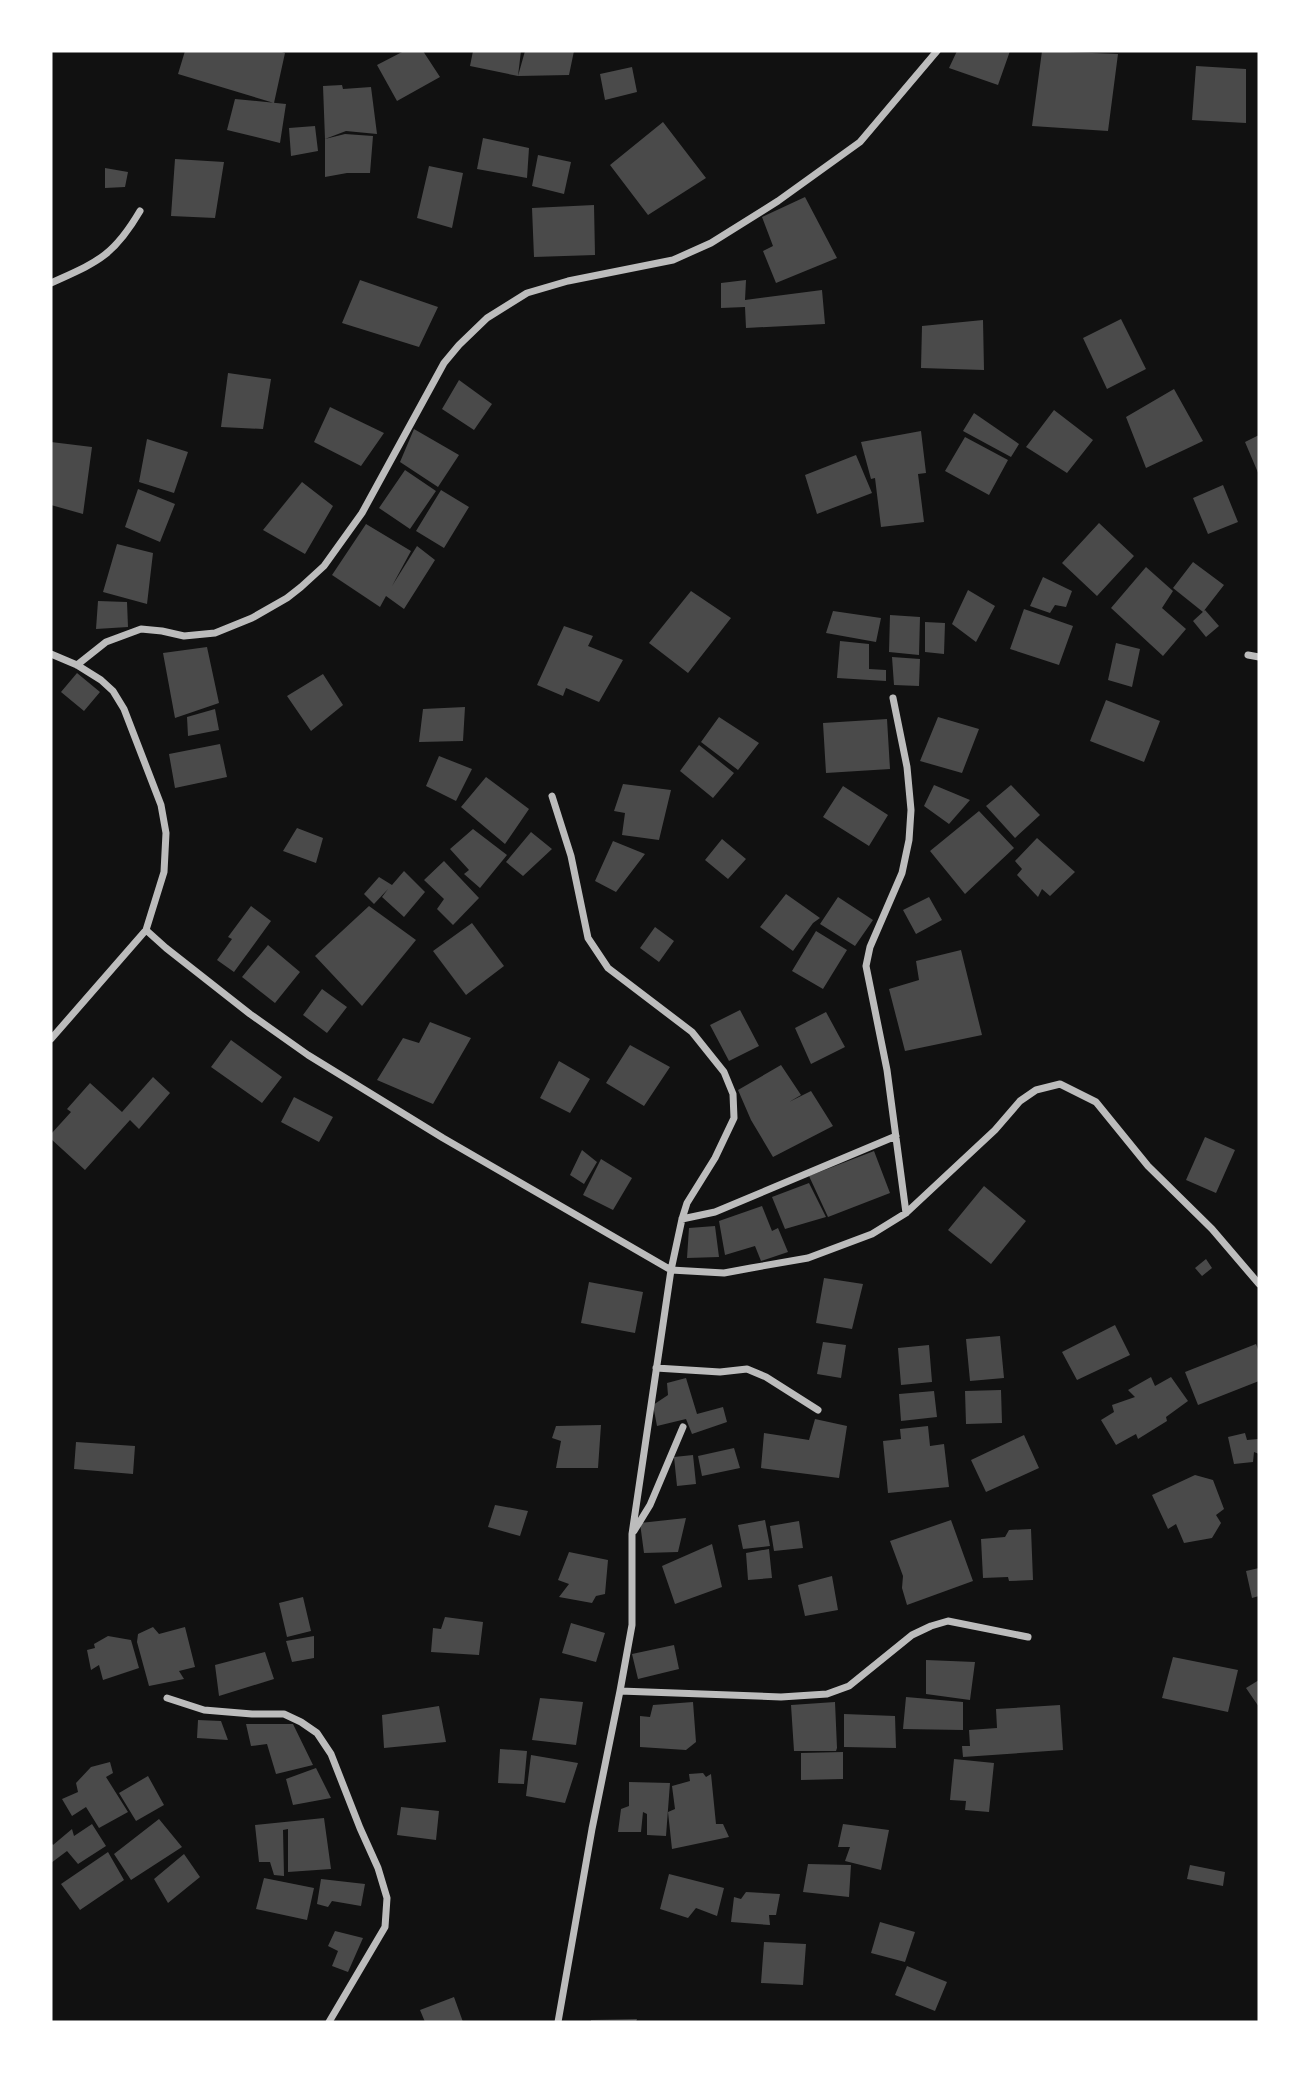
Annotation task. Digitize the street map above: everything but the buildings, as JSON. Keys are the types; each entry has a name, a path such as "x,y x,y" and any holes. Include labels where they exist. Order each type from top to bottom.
{"street":[{"path":"78,665 106,642 141,629 184,636 215,633 252,618 287,598 324,566 362,513 444,363 487,318 527,293 568,281 673,260 711,243 778,201 860,142 937,51"},
{"path":"51,283 95,263 113,249 130,229 140,211"},
{"path":"51,654 78,665 113,691 124,709 161,804 166,833 164,872 146,930 51,1039"},
{"path":"1248,655 1259,657"},
{"path":"893,698 907,767 911,810 909,840 902,873 870,947 866,966 887,1070 906,1213"},
{"path":"552,796 571,856 588,938 608,968 692,1032 724,1072 733,1094 734,1118 715,1158 687,1203 671,1270 632,1534 632,1625 558,2022"},
{"path":"146,930 250,1014 307,1055 443,1138 671,1270 724,1273 807,1258 872,1234 906,1213 995,1130 1020,1101 1036,1090 1060,1084 1096,1102 1147,1166 1212,1229 1259,1284"},
{"path":"682,1219 715,1212 897,1136"},
{"path":"656,1368 720,1372 747,1369 818,1410"},
{"path":"632,1534 650,1505 683,1427"},
{"path":"620,1690 781,1697 827,1694 849,1686 905,1640 931,1626 948,1621 1028,1637"},
{"path":"167,1698 204,1710 252,1714 284,1713 317,1734 331,1754 378,1868 387,1898 385,1927 329,2022"}]}
